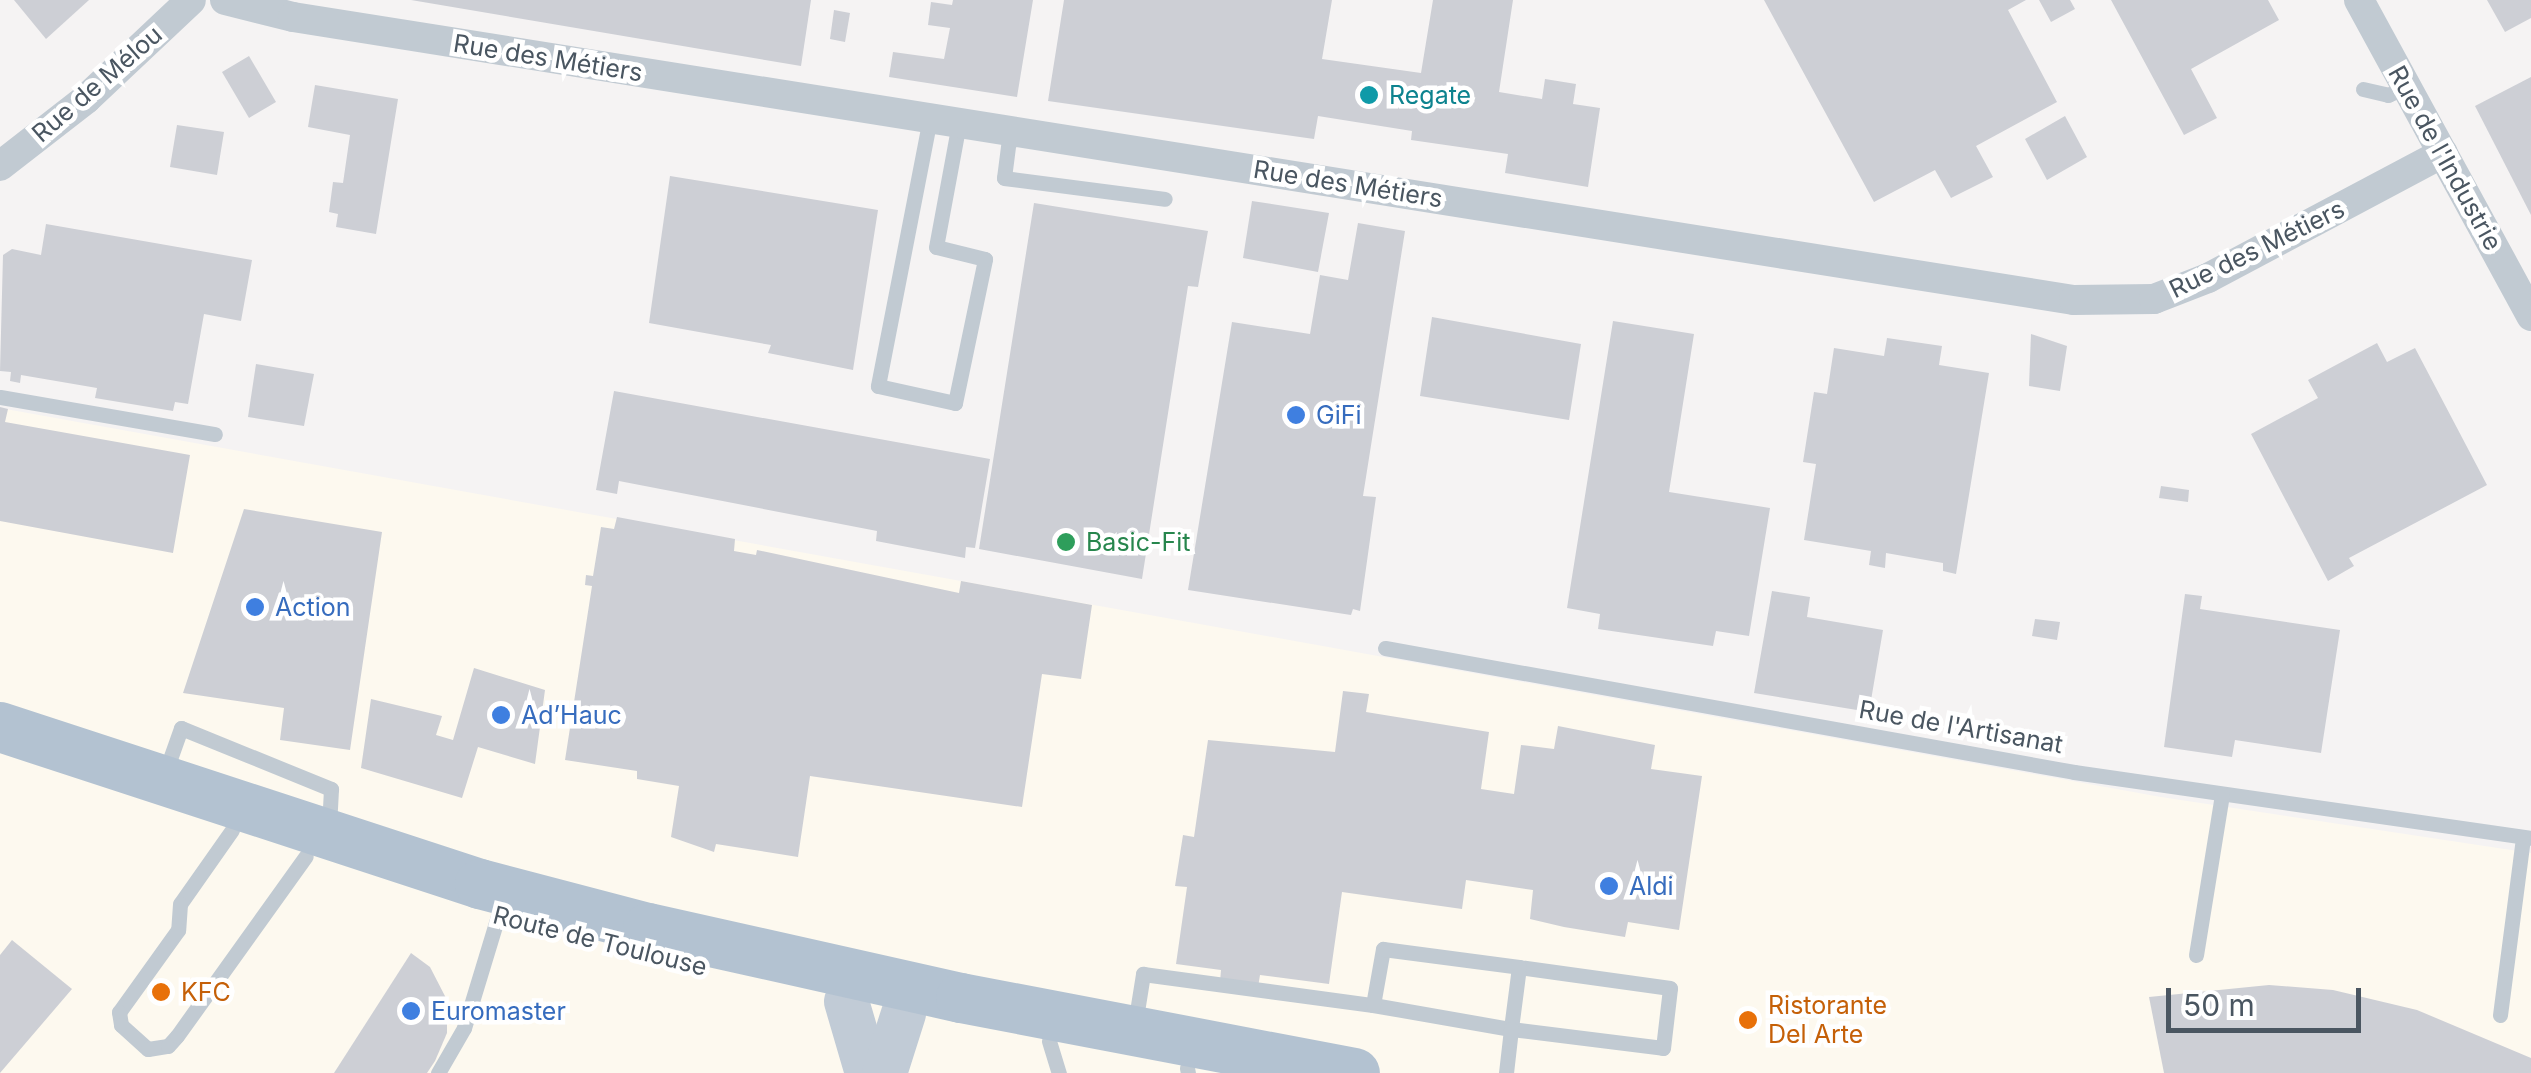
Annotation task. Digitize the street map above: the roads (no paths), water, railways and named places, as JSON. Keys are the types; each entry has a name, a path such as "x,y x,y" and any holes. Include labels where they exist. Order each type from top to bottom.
{"main road":[{"path":"0,727 162,780 318,846 648,928 1134,1031 1355,1073"},
{"name":"Route de Toulouse","path":"0,753 232,830 318,846 498,916 903,1013 1054,1057 1197,1071"},
{"path":"846,1001 867,1073"},
{"path":"884,1073 903,1013"}],"street":[{"name":"Rue de Mélou","path":"0,166 110,78 191,0"},
{"name":"Rue des Métiers","path":"225,0 268,13 2074,300 2154,299 2208,278 2443,153"},
{"name":"Rue de l'Industrie","path":"2359,0 2531,316"}],"lane":[{"path":"2363,89 2388,95 2406,86"},
{"path":"944,120 936,247 986,259 954,403 878,386 944,120"},
{"path":"1010,131 1004,178 1165,200"},
{"path":"0,397 215,434"},
{"name":"Rue de l'Artisanat","path":"1385,648 2222,794 2527,838"},
{"path":"2196,955 2222,794"},
{"path":"232,830 180,904 178,930 119,1012 120,1025 148,1048 168,1046 177,1036 318,846"},
{"path":"2500,1015 2527,838"},
{"path":"438,1073 464,1028 498,916"},
{"path":"1134,1031 1143,974 1664,1048 1670,988 1383,949 1373,1005"},
{"path":"1506,1073 1519,967"}],"place":[{"name":"Regate","path":"1369,95"},
{"name":"GiFi","path":"1296,415"},
{"name":"Basic-Fit","path":"1066,542"},
{"name":"Action","path":"255,607"},
{"name":"Ad’Hauc","path":"501,715"},
{"name":"Aldi","path":"1609,886"},
{"name":"KFC","path":"161,992"},
{"name":"Euromaster","path":"411,1011"},
{"name":"Ristorante Del Arte","path":"1748,1020"}]}
